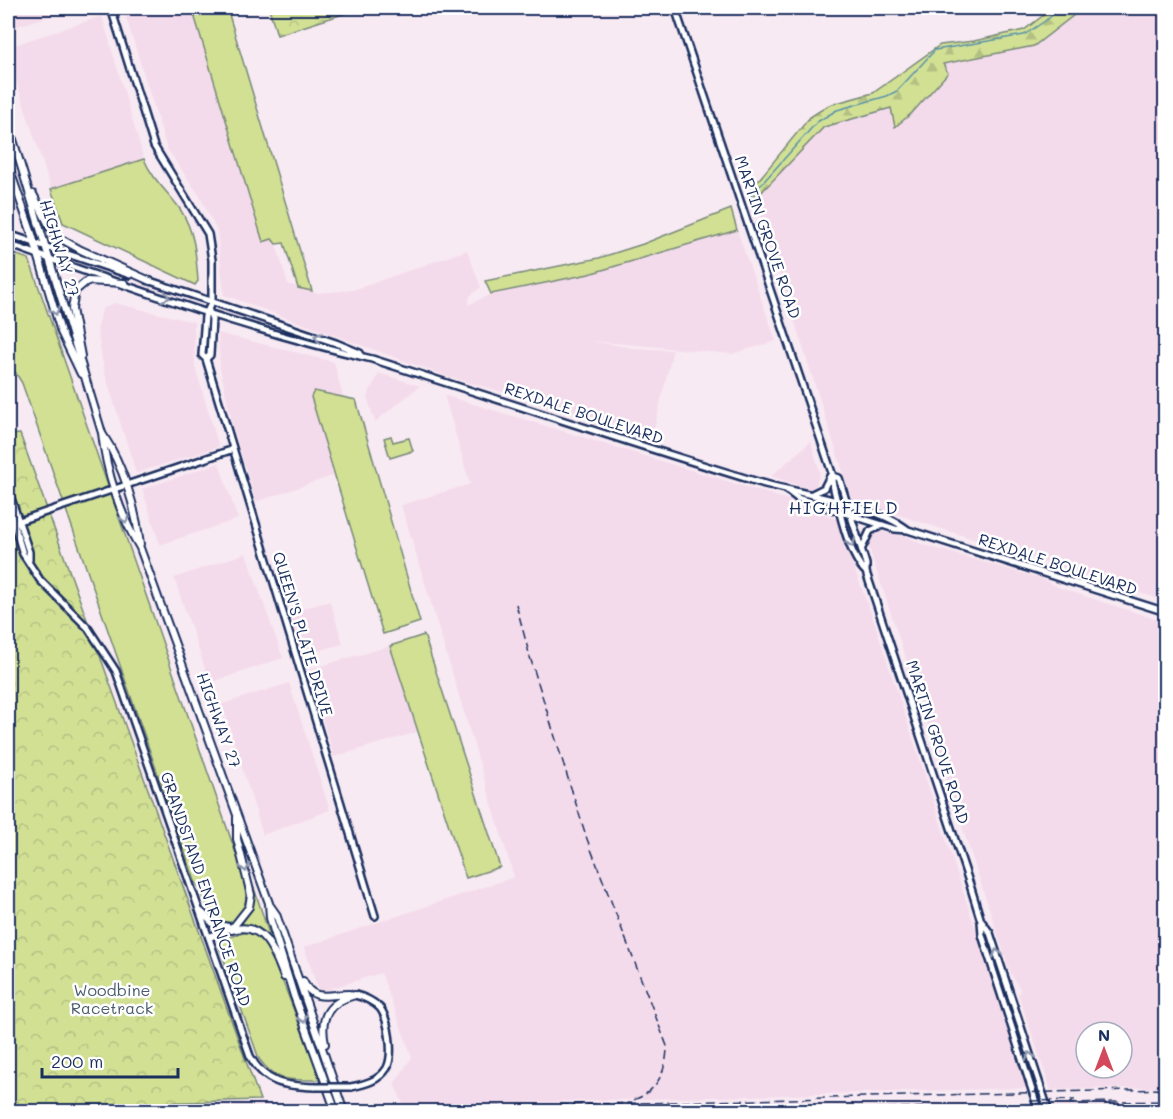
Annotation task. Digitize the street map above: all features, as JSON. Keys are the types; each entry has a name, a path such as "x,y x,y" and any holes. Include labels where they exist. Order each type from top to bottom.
{"main road":[{"name":"QUEEN'S PLATE DRIVE","path":"111,8 154,146 208,234 212,260 212,301 205,316 202,355 206,359 231,450 375,916"},
{"name":"MARTIN GROVE ROAD","path":"675,8 833,474 832,481 859,566 866,572"},
{"name":"HIGHWAY 27","path":"8,123 102,433 104,454 128,528 140,548 269,903 276,914 344,1112"},
{"name":"HIGHWAY 27","path":"8,165 39,255 61,332 85,382"},
{"path":"25,176 54,235 81,250 150,281"},
{"path":"8,188 8,206"},
{"name":"REXDALE BOULEVARD","path":"8,234 336,343 372,359"},
{"name":"REXDALE BOULEVARD","path":"8,244 334,350 372,359 788,491 848,505 898,522 908,530"},
{"path":"81,365 81,345 72,309 73,294 78,285 87,281 123,283"},
{"name":"HIGHWAY 27","path":"102,433 114,451 138,525 140,548"},
{"path":"16,522 231,450"},
{"name":"MARTIN GROVE ROAD","path":"833,474 839,478 862,548 866,572 981,921 982,935 1039,1112"},
{"path":"811,495 824,488 833,474"},
{"path":"8,489 16,522"},
{"name":"REXDALE BOULEVARD","path":"788,491 797,498 883,525 908,530 1166,612"},
{"path":"8,505 16,522"},
{"name":"GRANDSTAND ENTRANCE ROAD","path":"16,522 23,554 47,589 97,639 116,671 255,1065 279,1085 351,1087 374,1080 388,1067 391,1056 384,1017 380,1009 364,997 355,995"},
{"path":"862,548 870,531 883,525"},
{"path":"210,937 234,926 247,912 251,895 237,839 237,811"},
{"name":"HIGHWAY 27","path":"269,903 270,918 294,996 336,1112"},
{"path":"201,912 218,926 234,926"},
{"name":"MARTIN GROVE ROAD","path":"981,921 990,933 1048,1112"},
{"path":"225,930 245,928 261,934 277,957 294,996"},
{"path":"291,957 311,992 321,997 355,995"},
{"path":"331,1074 323,1037 323,1023 330,1008 337,1001 355,995"}],"shaded area":[{"path":"8,8 76,8 8,29"},
{"path":"136,8 192,8 263,242 273,239 276,244 288,284 316,293 353,290 467,250 481,287 470,296 468,305 491,294 589,274 737,230 776,341 732,354 593,341 633,348 673,350 653,434 446,376 224,295 217,231 199,195 167,149 124,11"},
{"path":"1083,8 1165,8 1165,601 852,500 755,199 824,127 891,108 895,126 942,64 1034,46"},
{"path":"102,16 144,159 51,189 8,56 8,47"},
{"path":"114,303 194,322 195,366 219,447 136,473 104,371 97,330 102,309"},
{"path":"218,333 334,362 343,397 314,391 311,397 335,475 256,502 233,427 220,368"},
{"path":"379,373 420,386 375,422 367,397"},
{"path":"444,395 802,504 836,519 875,624 1028,1088 404,1106 394,1084 412,1057 381,973 319,992 304,947 514,877 401,505 470,484"},
{"path":"811,441 820,473 815,488 811,490 771,476"},
{"path":"219,463 238,519 160,545 142,489"},
{"path":"879,531 908,537 924,545 1042,579 1060,588 1165,622 1165,1087 1051,1090 1018,994 1020,989 1011,974 868,545 870,538"},
{"path":"246,553 283,658 210,683 174,578"},
{"path":"330,601 343,644 303,655 290,612"},
{"path":"390,646 418,732 334,757 308,673 310,669"},
{"path":"289,683 330,810 263,835 222,704"},
{"path":"1165,1106 1165,1112 1055,1112 1054,1109"}],"green space":[{"path":"192,8 227,8 312,291 298,288 284,243 276,244 272,239 263,242"},
{"path":"269,8 362,8 277,35"},
{"path":"1053,8 1083,8 1034,46 943,64 948,73 912,113 895,127 891,108 824,127 755,199 752,188 810,117 829,105 873,93 940,45 974,41 1024,30"},
{"path":"144,159 156,179 180,209 189,226 194,244 198,281 195,285 63,223 51,189"},
{"path":"731,209 737,230 589,274 491,294 485,281 599,258 643,244"},
{"path":"8,252 29,259 240,865 246,895 243,909 233,922 218,922 195,881 22,383 8,360"},
{"path":"314,391 356,400 420,622 383,634 311,397"},
{"name":"Woodbine Racetrack","path":"20,434 260,1100 8,1107 8,435"},
{"path":"391,436 393,442 409,438 413,451 390,458 384,438"},
{"path":"424,635 500,867 466,878 390,646"},
{"path":"254,888 272,943 255,927 240,926 253,908"},
{"path":"250,931 263,938 272,954 321,1080 294,1080 279,1077 259,1059 219,946 222,939"}],"waterway":[{"path":"750,197 817,122 837,110 897,91 935,50 1024,35 1060,8"}],"railway":[{"path":"516,604 530,657 587,839 667,1046 665,1064 658,1081 646,1093 629,1101"},
{"path":"303,1112 1166,1089"},
{"path":"1030,1101 1075,1100"},
{"path":"1069,1103 1166,1101"},
{"path":"766,1112 1039,1104"}],"district":[{"name":"HIGHFIELD","path":"844,508"}]}
